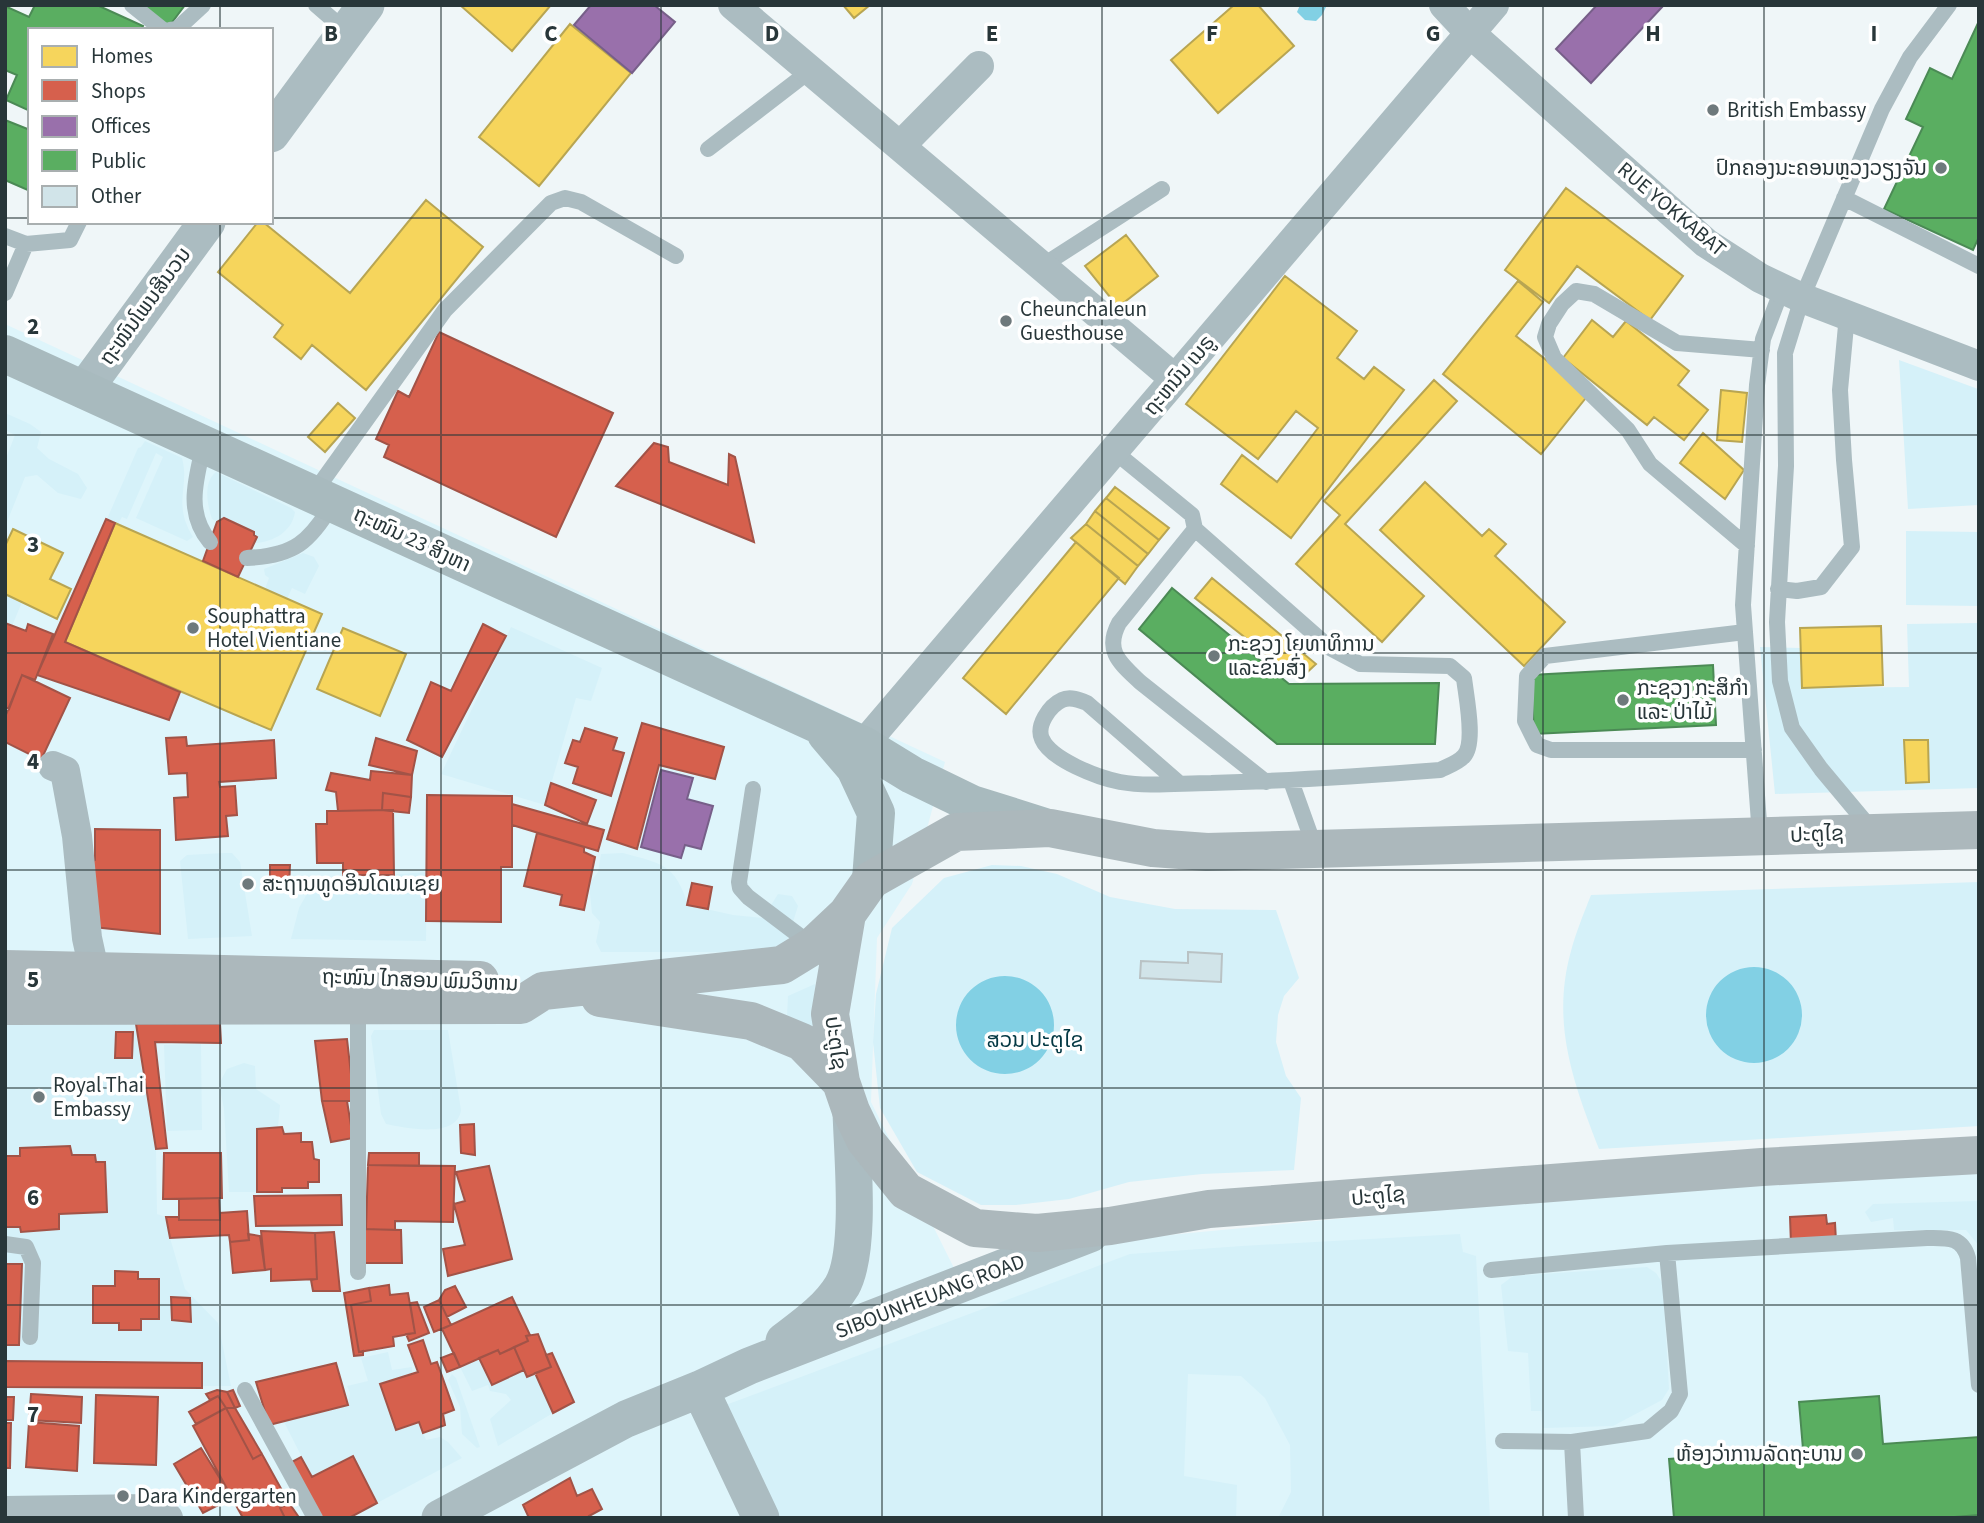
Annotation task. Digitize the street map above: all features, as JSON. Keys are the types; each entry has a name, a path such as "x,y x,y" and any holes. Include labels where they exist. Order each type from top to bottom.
{"highway":[{"name":"ປະຕູໄຊ","path":"1979,830 1207,852 1153,848 1050,828 956,832 871,880 848,914 830,1014 846,1096 865,1140 906,1191 975,1228 1037,1233 1110,1226 1209,1209 1762,1167 1979,1155"},
{"path":"543,991 782,965 813,946 848,914"},
{"name":"ຖະໜົນ ໄກສອນ ພົມວິຫານ","path":"5,969 94,970 339,996"},
{"name":"ຖະໜົນ ໄກສອນ ພົມວິຫານ","path":"5,1006 339,996 522,981 543,991"},
{"path":"543,991 751,1021 802,1042 846,1096"}],"main road":[{"name":"ຖະໜົນ 23 ສິງຫາ","path":"5,354 818,724 863,745 912,775 972,804 1050,828"},
{"name":"ຖະໜົນ 23 ສິງຫາ","path":"818,724 855,768 876,813 871,880"}],"street":[{"name":"RUE YOKKABAT","path":"1444,5 1471,34 1706,243 1760,278 1792,294 1979,366"},
{"name":"ຖະຫນົນ ເນຣູ","path":"863,745 1494,5"},
{"path":"747,9 811,70 1175,379"},
{"path":"273,131 356,18"},
{"path":"900,146 979,66"},
{"name":"ຖະໜົນໂພນສີນວນ","path":"84,390 205,224"},
{"path":"53,766 65,771 77,836 87,938 94,970"},
{"name":"SIBOUNHEUANG ROAD","path":"749,1366 813,1319 843,1284 854,1234 846,1096"},
{"name":"SIBOUNHEUANG ROAD","path":"440,1518 626,1419 749,1366 1110,1226"},
{"path":"700,1389 757,1517"},
{"path":"5,1511 149,1509 168,1518"}],"lane":[{"path":"132,5 161,28"},
{"path":"178,28 203,5"},
{"path":"316,5 356,18"},
{"path":"1760,836 1744,605 1757,385 1763,339 1792,294 1844,198 1892,88 1910,57 1950,5"},
{"path":"708,149 811,70"},
{"path":"1042,266 1162,189"},
{"path":"247,558 267,557 303,544 317,530 323,499 445,310 551,203 565,198 581,202 676,256"},
{"path":"1844,198 1979,266"},
{"path":"5,236 26,244 70,240 78,224"},
{"path":"5,293 26,244"},
{"path":"1747,546 1650,464 1628,430 1554,358 1545,337 1549,324 1562,304 1576,291 1594,294 1677,343 1762,350"},
{"path":"1792,294 1785,353 1786,466 1777,622 1780,681 1793,728 1821,769 1874,832"},
{"path":"1778,589 1797,591 1821,587 1852,547 1840,390 1847,316"},
{"path":"204,444 194,485 193,508 210,542"},
{"path":"1115,452 1192,515 1195,529 1330,648 1360,664 1450,666 1464,678 1470,743 1466,755 1440,770 1266,782 1179,783 1121,782 1085,772 1054,753 1040,737 1040,726 1062,700 1074,698 1087,703 1179,783"},
{"path":"1195,529 1119,623 1112,635 1112,649 1124,667 1140,682 1266,782"},
{"path":"1745,632 1545,656 1527,676 1525,721 1537,744 1551,750 1754,750"},
{"path":"1291,781 1315,851"},
{"path":"753,789 738,882 740,888 813,946"},
{"path":"339,996 358,1272"},
{"path":"1491,1270 1667,1253 1951,1238 1958,1240 1966,1248 1968,1258 1979,1385"},
{"path":"5,1244 26,1247 33,1262 30,1337"},
{"path":"1503,1441 1572,1442 1647,1431 1671,1411 1680,1394 1667,1253"},
{"path":"245,1390 315,1518"},
{"path":"1572,1442 1576,1518"}],"shaded area":[{"path":"5,324 945,762 912,884 877,938 871,1102 962,1284 1116,1240 1979,1158 1979,1518 5,1518"}],"green space":[{"path":"1899,360 1978,389 1979,505 1908,509"},
{"path":"5,413 41,432 37,448 49,459 78,474 87,488 81,499 58,493 37,475 25,477 5,527 5,461 15,435 5,430"},
{"path":"145,441 182,458 182,505 193,537 187,541 136,518 163,457 156,453 127,519 122,517 118,524 107,519 138,448"},
{"path":"216,472 291,508 295,512 290,525 281,535 255,543 257,537 254,531 224,518 217,522 212,519 208,487"},
{"path":"1906,531 1979,532 1979,606 1906,605"},
{"path":"303,553 314,557 319,566 305,594 292,588 287,599 265,589 269,578 264,569"},
{"path":"5,594 22,602 12,626 5,623"},
{"path":"1979,623 1979,788 1775,794 1760,647 1801,648 1803,688 1909,687 1907,624"},
{"path":"511,627 602,668 591,701 576,698 545,805 441,774"},
{"path":"232,853 240,862 252,936 188,939 180,861 187,855"},
{"path":"623,853 666,868 678,881 688,905 733,915 763,918 778,894 792,896 798,906 787,941 767,952 601,952 596,942 600,922 592,913 589,884 598,872 601,854"},
{"name":"ສວນ ປະຕູໄຊ","path":"992,865 1021,866 1057,874 1110,897 1175,909 1276,910 1299,978 1284,996 1278,1015 1276,1042 1286,1076 1301,1098 1294,1170 1202,1174 1129,1182 1069,1199 1016,1205 981,1205 917,1172 880,1108 873,1042 876,994 892,928 944,878"},
{"path":"427,872 426,941 291,939 299,908 308,892 323,880"},
{"path":"1979,882 1979,1126 1599,1149 1573,1076 1564,1028 1563,1003 1571,951 1591,895"},
{"path":"815,984 813,1029 787,1016 788,996"},
{"path":"5,1023 136,1024 156,1149 157,1214 166,1217 185,1289 218,1323 231,1386 5,1387"},
{"path":"374,1030 448,1030 461,1110 457,1119 450,1125 430,1129 386,1124 381,1114 371,1036"},
{"path":"201,1044 202,1130 167,1131 164,1045"},
{"path":"244,1063 255,1066 256,1089 280,1105 278,1127 257,1129 257,1192 229,1192 224,1109 219,1084 227,1069"},
{"path":"1979,1201 1979,1246 1966,1230 1894,1230 1893,1218 1871,1222 1865,1212 1873,1204"},
{"path":"1460,1234 1463,1252 1476,1256 1490,1518 1278,1518 1291,1492 1290,1445 1265,1398 1241,1376 1188,1374 1184,1476 1237,1485 1236,1518 776,1518 723,1406 1130,1254"},
{"path":"1647,1267 1656,1273 1663,1284 1669,1389 1662,1400 1613,1426 1543,1428 1541,1411 1531,1411 1528,1353 1508,1351 1501,1285 1513,1276"},
{"path":"388,1352 392,1370 412,1367 412,1373 380,1385 396,1430 419,1422 426,1440 440,1437 462,1458 377,1503 353,1457 312,1477 284,1422 348,1405 350,1393 347,1386 368,1381 361,1358"},
{"path":"479,1358 492,1384 524,1370 527,1377 535,1373 553,1413 498,1446 490,1419 511,1400 506,1394 490,1391 488,1385 472,1391 460,1367"},
{"path":"452,1374 456,1378 480,1447 477,1448 462,1434 460,1407 448,1380"}],"water":[{"path":"1300,5 1327,5 1316,21 1305,20 1297,12"},
{"path":"1754,967 1772,971 1788,981 1798,997 1802,1015 1798,1033 1788,1049 1772,1059 1754,1063 1736,1059 1720,1049 1710,1033 1706,1015 1710,997 1720,981 1736,971"},
{"path":"1005,976 1024,980 1040,990 1050,1006 1054,1025 1050,1044 1040,1060 1024,1070 1005,1074 986,1070 970,1060 960,1044 956,1025 960,1006 970,990 986,980"}],"building: Homes":[{"path":"460,5 551,5 512,51"},
{"path":"843,5 870,5 854,18"},
{"path":"1234,5 1258,5 1294,46 1218,113 1171,60"},
{"path":"570,24 631,73 539,186 479,137"},
{"path":"1566,188 1683,276 1650,320 1577,266 1549,303 1505,270"},
{"path":"426,200 483,247 366,390 312,345 301,359 274,337 283,325 218,272 256,224 265,224 350,293"},
{"path":"1126,235 1158,276 1118,307 1085,266"},
{"path":"1285,276 1357,331 1337,358 1364,379 1374,367 1404,390 1291,538 1221,484 1242,455 1277,482 1318,428 1296,411 1258,459 1186,404"},
{"path":"1518,281 1543,302 1516,336 1589,394 1541,454 1443,374"},
{"path":"1592,320 1613,337 1626,321 1689,371 1678,385 1708,410 1684,440 1654,417 1647,425 1563,358"},
{"path":"1434,380 1457,401 1345,524 1424,596 1382,642 1296,564 1340,515 1324,501"},
{"path":"1721,390 1747,393 1742,442 1717,440"},
{"path":"338,403 355,418 325,452 308,437"},
{"path":"1703,433 1744,470 1725,499 1680,463"},
{"path":"1425,482 1482,536 1489,529 1506,544 1495,556 1565,622 1524,666 1380,530"},
{"path":"1115,487 1169,528 1159,540 1106,498"},
{"path":"1106,498 1159,540 1148,554 1095,511"},
{"path":"1095,511 1148,554 1138,566 1086,524"},
{"name":"Souphattra Hotel Vientiane","path":"115,523 322,614 271,730 65,642"},
{"path":"1086,524 1138,566 1125,584 1071,538"},
{"path":"13,529 63,553 50,579 71,589 57,619 5,594 5,546"},
{"path":"1076,542 1119,578 1006,714 963,678"},
{"path":"1212,578 1316,664 1299,680 1195,598"},
{"path":"1881,626 1883,685 1802,688 1800,628"},
{"path":"343,628 406,654 380,716 317,689"},
{"path":"1904,740 1928,740 1929,782 1906,783"}],"building: Shops":[{"path":"439,332 613,413 556,537 384,457 389,445 376,439 398,391 409,397"},
{"path":"654,443 668,447 669,462 728,485 729,454 735,457 754,542 616,486"},
{"path":"224,518 254,532 257,537 238,577 203,561 217,522"},
{"path":"106,519 115,523 65,642 180,692 169,720 37,675"},
{"path":"5,623 26,631 28,624 53,634 35,680 22,675 9,709 5,707"},
{"path":"483,624 506,636 442,757 407,740 431,682 451,691"},
{"path":"22,675 70,698 41,760 5,742 5,717"},
{"path":"642,723 724,747 715,779 659,765 637,849 607,839"},
{"path":"585,728 617,738 613,750 624,753 611,796 573,783 578,767 565,763 573,740 580,742"},
{"path":"186,737 187,746 274,740 276,778 219,782 220,787 235,786 237,815 226,816 228,836 176,840 174,798 188,797 187,773 169,774 166,738"},
{"path":"376,738 417,751 412,775 369,765"},
{"path":"371,771 412,775 411,797 383,793 382,810 338,811 336,792 326,790 331,773 370,780"},
{"path":"551,783 596,800 587,824 545,805"},
{"path":"383,793 411,797 409,813 382,810"},
{"path":"427,795 512,796 512,867 501,867 501,922 426,921"},
{"path":"512,804 604,830 598,851 512,825"},
{"path":"393,810 394,875 343,875 343,863 317,863 316,824 327,824 327,811"},
{"path":"95,829 160,830 160,934 93,927 89,863 95,860"},
{"path":"537,833 584,847 584,852 595,857 584,910 560,905 562,895 524,886"},
{"path":"270,865 290,865 289,885 270,885"},
{"path":"692,883 712,887 708,909 687,905"},
{"path":"136,1024 220,1024 221,1043 155,1042 167,1148 156,1149"},
{"path":"116,1032 133,1032 132,1058 115,1058"},
{"path":"347,1039 354,1101 322,1101 315,1041"},
{"path":"322,1101 347,1101 353,1138 331,1142"},
{"path":"474,1124 475,1155 461,1153 460,1125"},
{"path":"282,1127 284,1134 301,1133 301,1142 312,1142 314,1159 319,1160 319,1182 308,1182 308,1188 257,1192 257,1129"},
{"path":"70,1146 72,1155 95,1155 96,1162 105,1162 107,1212 59,1214 59,1229 21,1232 20,1227 5,1227 5,1156 20,1156 20,1148"},
{"path":"164,1153 221,1153 222,1198 163,1199"},
{"path":"369,1153 419,1153 419,1166 368,1165"},
{"path":"368,1165 455,1166 453,1222 395,1221 395,1230 366,1229"},
{"path":"489,1166 512,1259 448,1276 443,1249 465,1245 454,1204 465,1201 456,1172"},
{"path":"341,1195 342,1225 256,1226 254,1196"},
{"path":"219,1198 220,1220 179,1220 179,1199"},
{"path":"247,1211 249,1240 230,1242 229,1235 170,1238 166,1217 179,1217 179,1220 220,1220 220,1213"},
{"path":"1826,1215 1827,1224 1835,1223 1836,1241 1791,1244 1790,1217"},
{"path":"361,1229 401,1230 402,1263 362,1263"},
{"path":"261,1231 315,1233 317,1279 271,1281 271,1269 265,1270"},
{"path":"334,1232 340,1291 313,1291 311,1280 317,1279 315,1233"},
{"path":"248,1234 260,1236 265,1270 233,1273 230,1242 249,1240"},
{"path":"5,1264 22,1264 19,1345 5,1345"},
{"path":"115,1271 138,1272 138,1279 159,1279 159,1319 141,1319 141,1330 119,1330 119,1323 93,1323 93,1286 115,1286"},
{"path":"389,1285 390,1295 408,1293 415,1333 393,1337 394,1346 359,1352 351,1305 371,1301 369,1288"},
{"path":"455,1286 466,1307 447,1317 439,1300 445,1290"},
{"path":"369,1288 371,1301 351,1305 359,1352 363,1351 363,1355 354,1356 344,1293"},
{"path":"171,1297 190,1298 191,1322 172,1320"},
{"path":"512,1297 530,1335 526,1336 528,1341 500,1354 498,1350 460,1367 442,1329"},
{"path":"439,1300 451,1325 434,1332 424,1307"},
{"path":"417,1302 429,1333 409,1341 406,1334 415,1333 410,1303"},
{"path":"538,1334 551,1367 527,1377 514,1347 528,1341 526,1336"},
{"path":"423,1340 431,1364 437,1362 454,1410 443,1414 445,1425 423,1433 419,1422 396,1430 380,1384 418,1372 408,1345"},
{"path":"514,1347 524,1370 492,1385 479,1358 498,1350 500,1354"},
{"path":"454,1353 460,1367 447,1372 441,1358"},
{"path":"552,1353 574,1402 553,1413 535,1373 551,1367 546,1355"},
{"path":"5,1361 202,1363 202,1388 5,1387"},
{"path":"336,1363 348,1405 269,1425 256,1382"},
{"path":"217,1390 227,1392 235,1408 226,1408 218,1396 210,1400 206,1394"},
{"path":"233,1390 240,1406 235,1408 227,1392"},
{"path":"31,1394 82,1397 81,1423 29,1420"},
{"path":"96,1395 158,1397 156,1465 94,1463"},
{"path":"218,1396 226,1408 196,1424 189,1412"},
{"path":"5,1397 14,1397 13,1420 5,1420"},
{"path":"226,1408 253,1459 262,1454 289,1503 280,1508 285,1518 243,1518 193,1426"},
{"path":"226,1408 235,1408 262,1454 253,1459"},
{"path":"29,1422 79,1426 77,1471 26,1467"},
{"path":"5,1423 11,1423 10,1468 5,1468"},
{"path":"201,1448 232,1498 203,1513 174,1464"},
{"path":"353,1456 377,1503 349,1518 319,1518 290,1463 301,1457 312,1477"},
{"path":"570,1478 577,1496 592,1489 602,1509 589,1516 590,1518 529,1518 523,1505"},
{"path":"289,1503 298,1516 295,1518 285,1518 280,1508"}],"building: Offices":[{"path":"591,5 654,5 675,22 632,73 574,25"},
{"path":"1597,5 1664,5 1591,83 1556,49"},
{"path":"661,770 693,778 687,799 713,806 701,849 685,845 681,858 641,847"}],"building: Public":[{"path":"35,5 97,5 143,26 28,28 28,110 6,100 17,75 5,70 5,6 29,17"},
{"path":"136,5 185,5 166,28"},
{"name":"ປົກຄອງນະຄອນຫຼວງວຽງຈັນ","path":"1979,21 1979,237 1973,250 1884,209 1923,127 1906,119 1930,68 1952,79"},
{"path":"5,120 28,129 28,190 5,180"},
{"name":"ກະຊວງ ໂຍທາທິການ ແລະຂົນສົ່ງ","path":"1172,588 1289,684 1439,683 1435,744 1277,744 1139,629"},
{"name":"ກະຊວງ ກະສິກຳ ແລະ ປ່າໄມ້","path":"1713,665 1716,725 1534,734 1531,675"},
{"name":"ຫ້ອງວ່າການລັດຖະບານ","path":"1879,1396 1883,1444 1979,1437 1979,1515 1942,1518 1674,1518 1669,1459 1803,1449 1799,1402"}],"building: Other":[{"path":"1188,952 1222,954 1221,982 1140,978 1141,961 1188,963"}],"place":[{"name":"British Embassy","path":"1713,110"},
{"name":"ປົກຄອງນະຄອນຫຼວງວຽງຈັນ","path":"1941,168"},
{"name":"Cheunchaleun Guesthouse","path":"1006,321"},
{"name":"Souphattra Hotel Vientiane","path":"193,628"},
{"name":"ກະຊວງ ໂຍທາທິການ ແລະຂົນສົ່ງ","path":"1214,656"},
{"name":"ກະຊວງ ກະສິກຳ ແລະ ປ່າໄມ້","path":"1623,700"},
{"name":"ສະຖານທູດອິນໂດເນເຊຍ","path":"248,884"},
{"name":"Royal Thai Embassy","path":"39,1097"},
{"name":"ຫ້ອງວ່າການລັດຖະບານ","path":"1857,1454"},
{"name":"Dara Kindergarten","path":"123,1496"}]}
